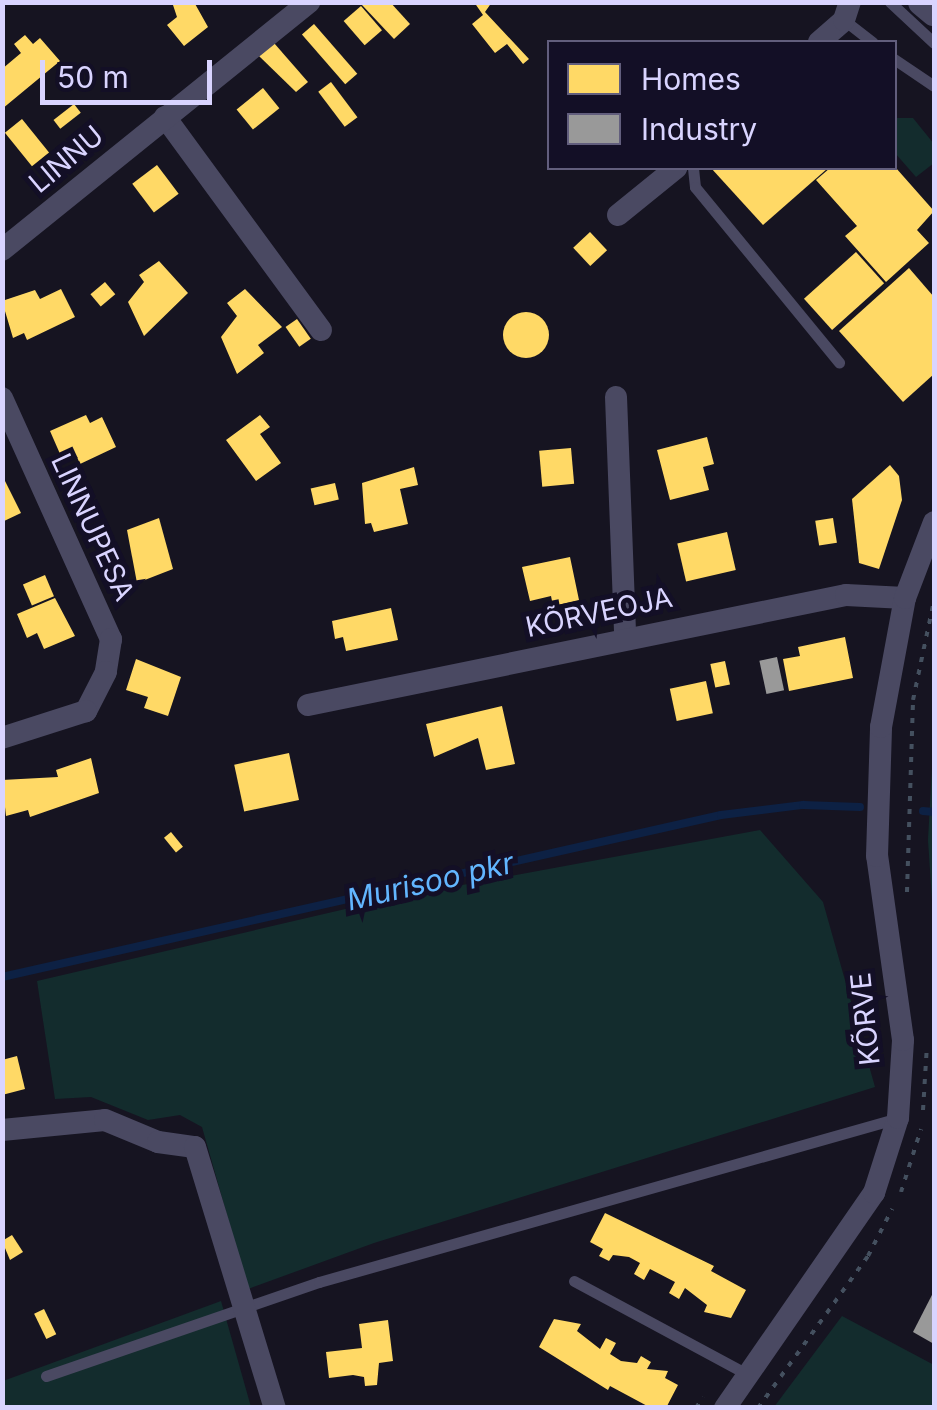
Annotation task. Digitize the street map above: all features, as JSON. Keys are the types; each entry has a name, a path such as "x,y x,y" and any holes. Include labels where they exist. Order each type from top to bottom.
{"street":[{"name":"LINNU","path":"2,250 309,2"},
{"path":"922,2 934,12"},
{"path":"820,40 847,11"},
{"path":"165,117 321,330"},
{"path":"618,215 674,170"},
{"path":"616,397 625,636"},
{"name":"LINNUPESA","path":"2,398 112,639 106,672 86,711 2,738"},
{"name":"KÕRVE","path":"725,1408 874,1192 898,1118 904,1040 877,856 880,727 905,598 934,522"},
{"name":"KÕRVEOJA","path":"308,705 625,636 846,595 905,598"},
{"path":"2,1130 105,1120 158,1142 195,1147 275,1408"}],"lane":[{"path":"890,2 934,43"},
{"path":"847,11 870,40"},
{"path":"897,61 934,86"},
{"path":"693,170 695,187 839,362"},
{"path":"46,1376 356,1271 898,1118"},
{"path":"574,1281 747,1374"}],"green space":[{"path":"897,118 913,118 934,144 934,163 916,177 897,155"},
{"path":"934,732 934,931 928,840"},
{"path":"760,830 823,902 875,1087 374,1243 248,1289 202,1127 180,1115 148,1120 91,1097 55,1099 37,981 397,897"},
{"path":"221,1301 251,1407 3,1408 3,1381"},
{"path":"842,1316 934,1365 934,1407 774,1407"}],"building: Homes":[{"path":"172,2 194,2 208,27 184,46 167,25 177,17"},
{"path":"390,2 410,24 394,39 362,5"},
{"path":"474,2 492,2 485,12 529,59 523,64 507,44 495,53 472,24 483,15"},
{"path":"361,6 382,30 365,45 344,21"},
{"path":"314,24 357,74 345,84 302,34"},
{"path":"25,35 33,44 40,38 60,61 2,109 2,69 21,53 14,44"},
{"path":"274,43 308,82 296,92 259,56"},
{"path":"331,82 357,117 345,127 318,92"},
{"path":"263,88 279,108 253,130 237,109"},
{"path":"74,104 81,113 60,129 54,120"},
{"path":"22,119 49,152 32,166 5,133"},
{"path":"157,165 179,194 154,212 132,184"},
{"path":"897,169 934,211 917,230 929,243 886,282 845,236 857,226 816,180 828,170"},
{"path":"713,170 826,170 763,225"},
{"path":"590,232 607,250 590,266 573,248"},
{"path":"856,252 884,283 832,330 804,299"},
{"path":"159,261 188,293 144,336 128,302 144,282 139,275"},
{"path":"909,268 934,297 934,374 903,402 839,331"},
{"path":"105,282 115,294 101,306 90,294"},
{"path":"61,289 75,317 27,340 24,333 13,338 2,301 35,290 40,299"},
{"path":"245,289 282,327 258,345 264,353 237,374 221,337 237,316 227,303"},
{"path":"526,312 542,319 549,335 542,351 526,358 510,351 503,335 510,319"},
{"path":"297,319 311,339 299,347 286,327"},
{"path":"86,415 90,423 102,417 116,447 80,464 77,457 64,463 50,431"},
{"path":"260,415 270,427 260,434 281,463 256,481 226,440"},
{"path":"707,437 714,464 703,467 709,490 670,500 657,450"},
{"path":"571,448 574,484 542,487 539,451"},
{"path":"890,465 899,476 902,500 879,569 859,563 852,499"},
{"path":"414,467 418,485 400,489 408,524 374,532 371,523 365,524 362,483"},
{"path":"2,475 21,513 2,522"},
{"path":"335,483 339,500 314,505 311,489"},
{"path":"159,518 173,569 137,583 127,530"},
{"path":"833,518 837,543 819,546 815,521"},
{"path":"727,532 736,570 686,581 677,543"},
{"path":"570,557 579,600 553,606 551,596 530,601 522,567"},
{"path":"45,575 54,596 32,606 23,584"},
{"path":"55,598 75,636 44,649 37,633 27,638 17,614"},
{"path":"391,608 398,640 346,651 343,637 335,639 332,621"},
{"path":"845,637 853,678 789,691 783,659 800,656 798,647"},
{"path":"136,659 181,677 168,716 144,708 148,697 126,690"},
{"path":"725,661 730,684 715,688 710,664"},
{"path":"706,681 713,713 677,721 670,689"},
{"path":"502,706 515,764 486,770 478,738 434,757 426,724"},
{"path":"289,753 299,800 244,812 234,765"},
{"path":"91,758 99,793 30,817 28,810 6,816 2,780 58,777 56,770"},
{"path":"171,832 183,847 176,852 164,838"},
{"path":"17,1056 25,1089 2,1095 2,1060"},
{"path":"605,1213 714,1266 711,1271 746,1290 731,1318 704,1312 707,1305 685,1288 679,1299 669,1293 675,1282 650,1269 644,1280 634,1274 640,1263 629,1257 613,1255 609,1261 599,1256 603,1249 590,1242"},
{"path":"12,1235 23,1252 10,1260 2,1241"},
{"path":"44,1309 56,1334 46,1339 34,1314"},
{"path":"554,1319 581,1324 577,1331 600,1349 606,1338 616,1343 610,1354 621,1361 637,1363 641,1356 651,1362 647,1369 668,1371 665,1378 678,1385 666,1408 651,1408 610,1386 608,1390 539,1347"},
{"path":"388,1320 393,1361 379,1363 377,1385 365,1386 364,1377 353,1375 329,1378 326,1352 362,1348 359,1324"}],"building: Industry":[{"path":"777,657 784,690 766,694 759,661"},
{"path":"934,1291 934,1344 913,1332"}],"waterway":[{"name":"Murisoo pkr","path":"2,977 721,815 803,805 860,807"},
{"name":"Murisoo pkr","path":"923,811 934,812"}]}
